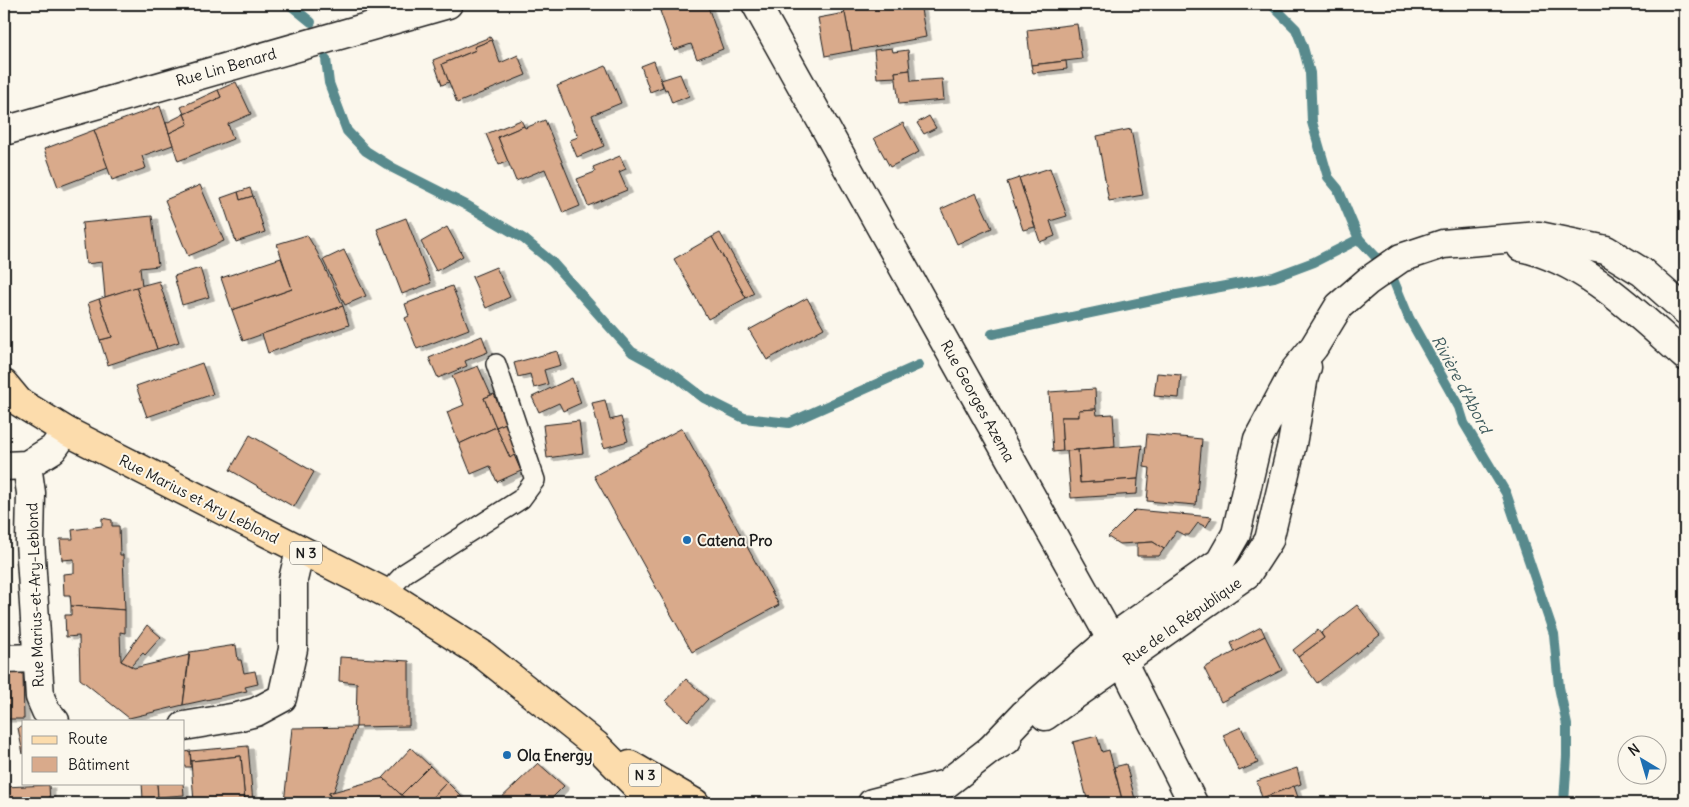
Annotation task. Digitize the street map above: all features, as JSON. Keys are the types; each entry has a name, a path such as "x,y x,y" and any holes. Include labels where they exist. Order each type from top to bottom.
{"main road":[{"name":"Rue Marius et Ary Leblond","path":"4,384 19,402 66,431 386,594 482,654 596,745 653,803"},
{"name":"Rue Marius et Ary Leblond","path":"596,745 695,803"}],"street":[{"name":"Rue Lin Benard","path":"4,131 448,4"},
{"name":"Rue Georges Azema","path":"756,4 1117,650 1193,803"},
{"name":"Rue de la République","path":"872,803 946,784 991,749 1024,714 1117,650 1220,562 1236,534 1258,439 1295,370 1314,346 1340,306 1368,281 1401,258 1443,244 1539,236 1606,250 1642,272 1685,310"},
{"name":"Rue de la République","path":"1490,240 1538,250 1584,273 1617,297 1685,356"},
{"path":"16,465 53,449 66,431"},
{"name":"Rue Marius-et-Ary-Leblond","path":"16,465 31,493 30,542 40,697 46,711 54,720"},
{"path":"185,726 256,712 282,698 293,649 293,580 300,550"},
{"path":"4,659 38,658"}],"lane":[{"path":"386,594 405,573 521,499 535,480 496,364"}],"building":[{"path":"659,4 678,4 660,11"},
{"path":"678,4 707,4 723,49 697,59 691,44 674,50 660,11"},
{"path":"843,4 920,4 926,37 852,51"},
{"path":"845,13 852,51 825,56 818,18"},
{"path":"1077,24 1082,59 1031,65 1027,30"},
{"path":"490,37 492,40 474,47 476,50 442,64 449,82 442,85 433,60"},
{"path":"492,40 500,63 518,55 526,75 457,103 442,64 476,50 474,47"},
{"path":"892,48 893,52 908,50 910,70 895,72 896,77 877,78 874,50"},
{"path":"654,61 663,87 650,92 641,66"},
{"path":"1066,61 1067,69 1033,73 1031,65"},
{"path":"606,66 621,103 592,115 604,146 577,157 570,140 578,137 557,86"},
{"path":"910,70 911,81 942,79 944,100 899,104 895,72"},
{"path":"680,74 689,96 672,103 667,89 665,90 661,80"},
{"path":"236,82 251,114 228,124 233,139 178,161 169,133 188,124 184,114 221,97 218,90"},
{"path":"218,90 221,97 184,114 181,107"},
{"path":"160,106 173,145 142,156 146,168 112,180 94,130"},
{"path":"184,114 188,124 169,133 166,123"},
{"path":"929,116 936,128 924,134 917,123"},
{"path":"521,120 524,126 498,137 508,161 499,165 486,134"},
{"path":"545,120 580,206 563,213 545,169 516,181 498,137 524,126 525,128"},
{"path":"903,123 919,152 890,167 874,138"},
{"path":"1131,129 1143,195 1109,201 1097,136"},
{"path":"94,130 108,168 58,187 44,149"},
{"path":"620,156 626,169 619,172 627,190 588,206 577,179 595,172 593,167"},
{"path":"1050,168 1067,216 1050,221 1055,236 1040,242 1019,178"},
{"path":"1019,178 1035,227 1023,230 1007,182"},
{"path":"200,185 224,241 188,256 165,200"},
{"path":"250,188 253,196 240,200 238,192"},
{"path":"238,192 240,200 253,196 265,232 236,242 221,198"},
{"path":"976,193 992,228 957,244 941,209"},
{"path":"152,216 158,266 140,268 142,286 105,297 102,262 86,264 82,223"},
{"path":"406,218 431,283 402,294 377,229"},
{"path":"447,227 463,256 436,271 421,242"},
{"path":"720,233 754,293 746,298 712,237"},
{"path":"307,235 343,306 243,341 232,310 292,289 277,244"},
{"path":"712,237 746,298 708,319 674,259"},
{"path":"344,250 366,296 345,305 323,260"},
{"path":"281,258 292,289 232,310 221,278"},
{"path":"496,267 510,297 486,308 472,277"},
{"path":"200,268 209,297 182,305 174,276"},
{"path":"159,281 179,342 157,349 136,287"},
{"path":"452,286 469,329 417,349 405,318 409,316 405,304"},
{"path":"136,287 157,349 108,365 100,340 112,337 99,299"},
{"path":"807,298 824,328 767,360 749,330"},
{"path":"99,299 112,337 100,340 88,303"},
{"path":"343,306 349,325 268,353 262,334"},
{"path":"482,336 488,352 465,361 467,366 438,378 429,358"},
{"path":"557,351 561,365 544,370 548,384 534,388 530,374 518,377 514,363"},
{"path":"202,363 213,394 147,417 136,386"},
{"path":"478,366 491,395 484,398 496,427 459,444 447,412 464,405 452,376"},
{"path":"1157,373 1181,375 1179,398 1154,396"},
{"path":"572,378 581,403 563,411 559,403 539,412 532,397"},
{"path":"1095,389 1096,409 1079,410 1079,417 1061,417 1063,451 1053,452 1049,392"},
{"path":"494,394 506,423 496,427 484,398"},
{"path":"605,400 610,420 621,417 628,441 604,448 592,403"},
{"path":"1096,409 1097,415 1113,414 1115,447 1063,451 1061,417 1079,417 1079,410"},
{"path":"579,421 583,453 547,458 543,425"},
{"path":"506,423 519,454 510,458 496,427"},
{"path":"496,427 510,458 514,455 521,471 497,482 490,466 471,474 459,444"},
{"name":"Catena Pro","path":"682,428 779,605 692,652 594,476"},
{"path":"1147,434 1202,439 1196,505 1147,501 1150,468 1144,467"},
{"path":"250,435 314,472 294,507 230,470"},
{"path":"1142,445 1138,479 1080,483 1078,450"},
{"path":"1078,450 1080,483 1138,479 1137,494 1071,498 1067,451"},
{"path":"1135,510 1212,517 1206,527 1198,523 1189,535 1176,531 1164,549 1153,542 1119,544 1108,537"},
{"path":"102,518 112,520 112,526 119,526 120,555 123,555 125,610 71,606 70,595 64,595 63,574 74,573 74,559 62,560 60,539 73,539 72,530 102,526"},
{"path":"1153,542 1164,549 1159,556 1137,556 1137,543"},
{"path":"1357,605 1380,635 1317,683 1298,657 1324,638 1321,633"},
{"path":"71,606 125,610 125,633 120,632 121,661 134,668 189,655 183,705 129,718 80,679 79,636 66,637 65,615 71,615"},
{"path":"147,625 161,637 145,655 143,653 131,666 121,661"},
{"path":"1261,627 1265,636 1235,652 1231,643"},
{"path":"1318,630 1324,638 1298,657 1293,650"},
{"path":"1265,636 1282,670 1221,702 1204,668"},
{"path":"236,645 238,660 241,660 244,673 255,671 258,684 245,687 247,691 183,705 190,652"},
{"path":"340,657 409,661 409,726 356,727 357,683 339,681"},
{"path":"4,673 23,673 24,719 4,719"},
{"path":"686,679 708,699 688,721 666,701"},
{"path":"22,727 22,749 18,728"},
{"path":"356,727 334,791 329,793 331,803 284,803 292,728"},
{"path":"1241,727 1258,763 1239,771 1223,735"},
{"path":"1097,736 1102,752 1109,750 1123,803 1088,803 1073,742"},
{"path":"248,746 253,803 245,803 241,756 191,761 190,751"},
{"path":"411,748 430,766 401,795 383,778"},
{"path":"190,751 191,767 185,767 185,752"},
{"path":"241,756 245,803 194,803 191,761"},
{"path":"538,763 564,786 547,803 496,803"},
{"path":"1126,764 1136,803 1123,803 1114,767"},
{"path":"430,766 447,782 427,803 410,803 401,795"},
{"path":"1297,768 1301,784 1262,798 1257,781"},
{"path":"383,778 410,803 332,803 329,793"},
{"path":"447,782 468,803 427,803"},
{"path":"142,784 157,784 158,797 143,799"},
{"path":"157,784 183,784 184,795 158,797"},
{"path":"49,785 50,803 4,803 4,787"},
{"path":"1294,786 1300,803 1248,803 1262,798"}],"waterway":[{"path":"289,4 311,22"},
{"name":"Rivière d'Abord","path":"1271,4 1296,29 1303,47 1310,73 1312,122 1328,177 1338,189 1359,239 1390,272 1409,318 1459,407 1464,423 1506,493 1554,634 1559,687 1567,725 1564,803"},
{"path":"326,59 329,83 347,131 366,151 393,168 468,206 524,239 552,262 632,352 674,375 704,398 744,418 789,423 919,365"},
{"path":"992,334 1166,297 1274,277 1314,262 1359,239"}],"place":[{"name":"Catena Pro","path":"687,540"},
{"name":"Ola Energy","path":"507,755"}]}
